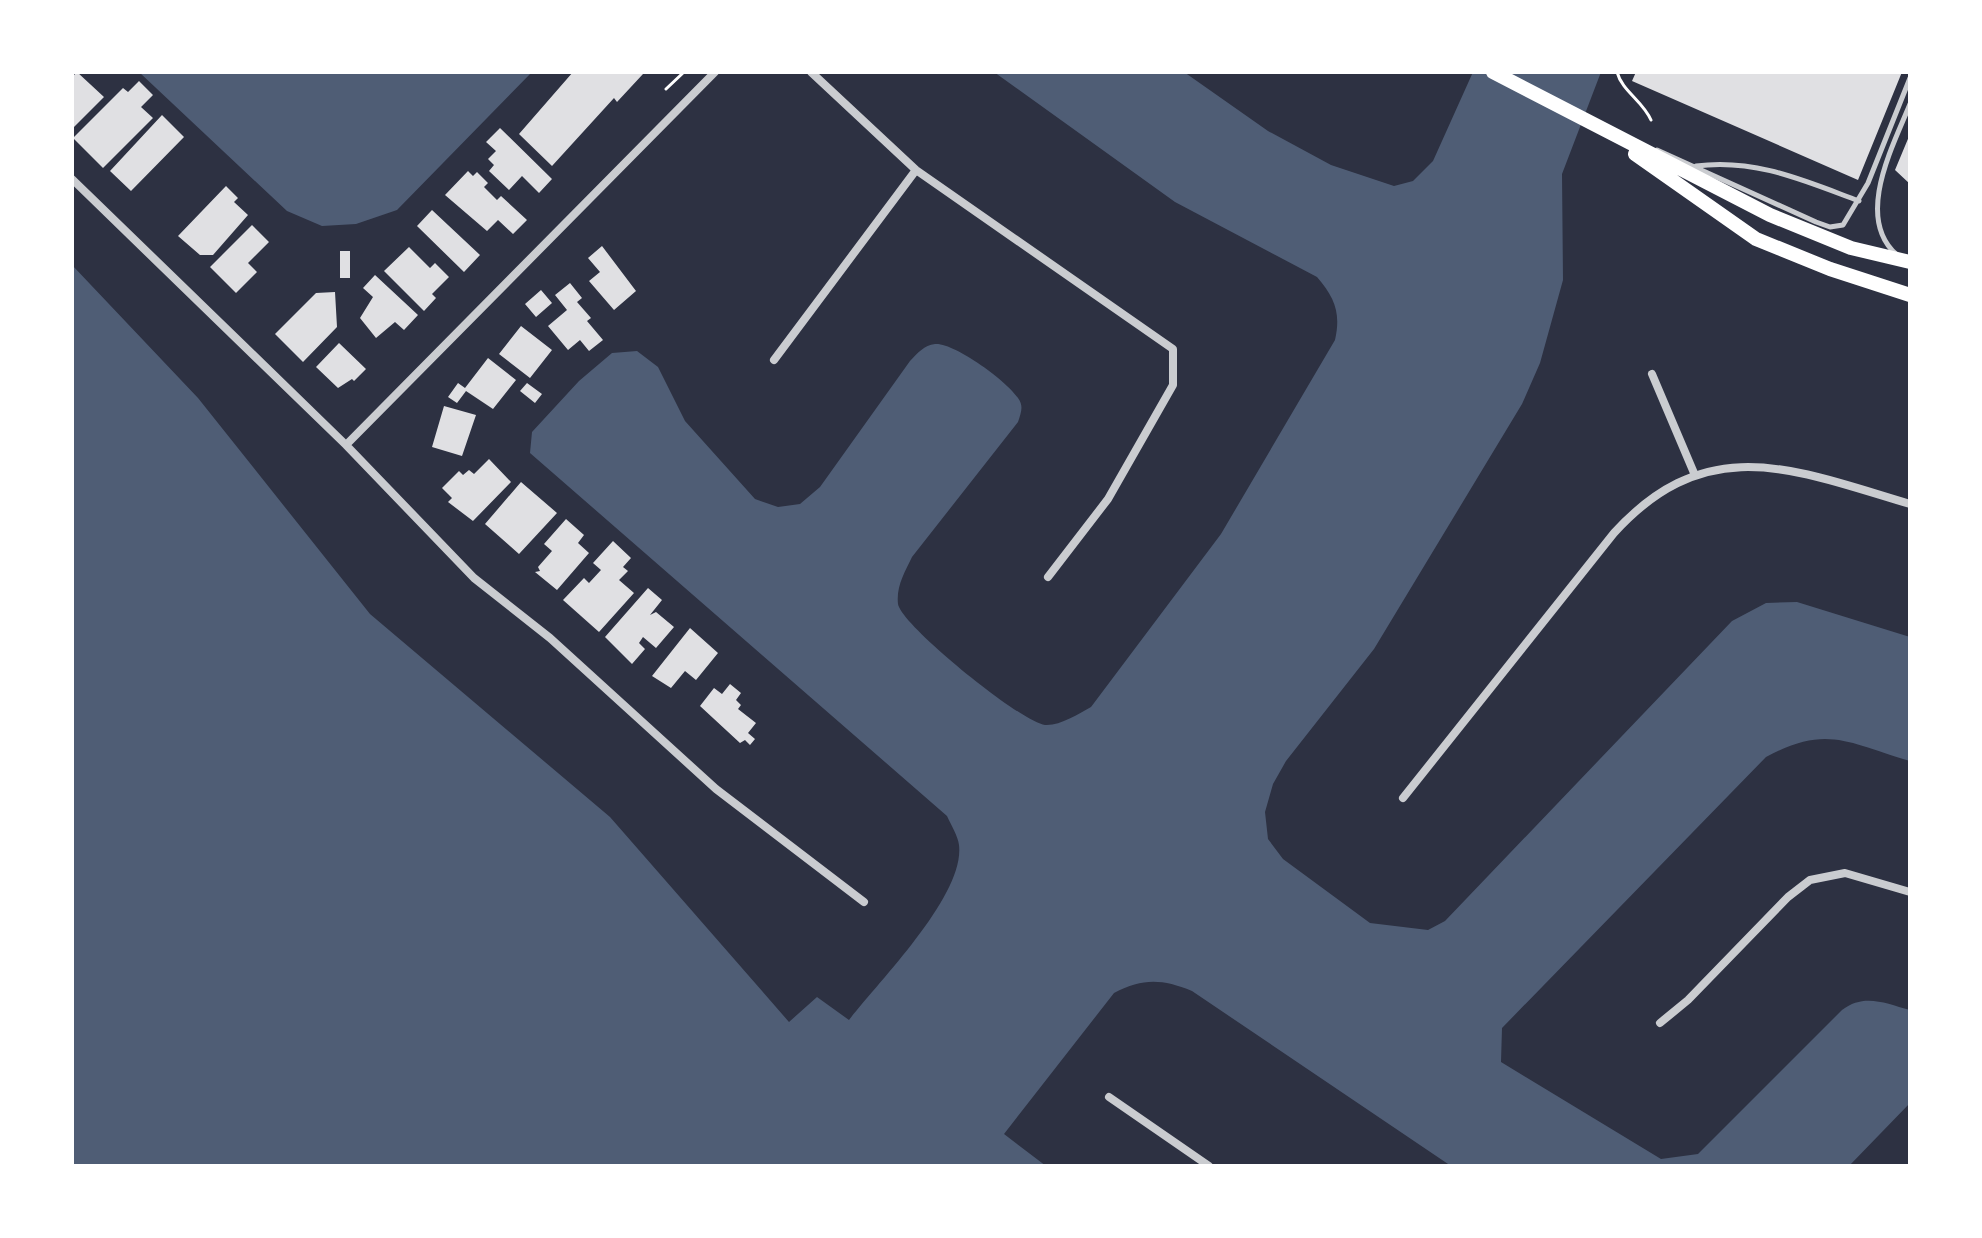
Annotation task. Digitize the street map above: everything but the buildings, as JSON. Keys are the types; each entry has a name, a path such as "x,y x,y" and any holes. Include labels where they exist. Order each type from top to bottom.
{"main road":[{"path":"1493,72 1599,129 1808,232 1851,248 1906,261"},
{"path":"1599,129 1756,239 1830,269 1910,295"}],"street":[{"path":"346,445 715,72"},
{"path":"811,72 916,170 1173,349 1173,385 1108,499 1048,577"},
{"path":"774,360 916,170"},
{"path":"72,179 346,445 474,578 559,645 716,789 864,902"},
{"path":"1652,374 1694,473"},
{"path":"1403,798 1614,533 1640,505 1694,473 1736,466 1772,468 1910,504"},
{"path":"1660,1023 1688,1000 1788,897 1810,880 1845,873 1910,892"},
{"path":"1109,1097 1209,1166"}],"lane":[{"path":"1625,142 1672,155 1830,227 1848,223 1910,78"},
{"path":"1906,261 1881,238 1877,216 1886,167 1910,104"},
{"path":"1695,166 1723,162 1747,164 1780,172 1859,201"}],"path":[{"path":"666,89 684,72"},
{"path":"1617,72 1621,84 1641,101 1651,120"}],"water":[{"path":"139,72 532,72 397,210 356,224 322,226 287,211"},
{"path":"994,72 1184,72 1268,131 1331,165 1394,186 1413,181 1433,161 1473,72 1601,72 1562,174 1563,280 1540,363 1522,404 1374,649 1286,761 1273,784 1265,812 1268,839 1283,859 1370,923 1428,930 1445,921 1732,621 1766,603 1797,602 1910,637 1910,761 1853,743 1822,739 1787,747 1766,757 1502,1028 1501,1062 1661,1159 1698,1154 1842,1010 1858,1002 1875,1001 1910,1010 1910,1103 1849,1166 1451,1166 1192,991 1153,982 1114,993 1004,1134 1046,1166 72,1166 72,265 198,398 370,614 610,817 789,1022 817,997 849,1020 918,937 949,888 957,865 959,845 947,816 530,453 532,432 579,381 612,353 637,351 658,367 685,421 755,499 778,507 800,504 820,487 916,355 935,344 955,349 980,364 1012,391 1020,401 1021,413 1018,422 912,557 900,585 898,604 919,631 964,672 1032,720 1045,725 1057,724 1091,707 1221,534 1335,340 1337,314 1332,299 1317,277 1175,202"}]}
